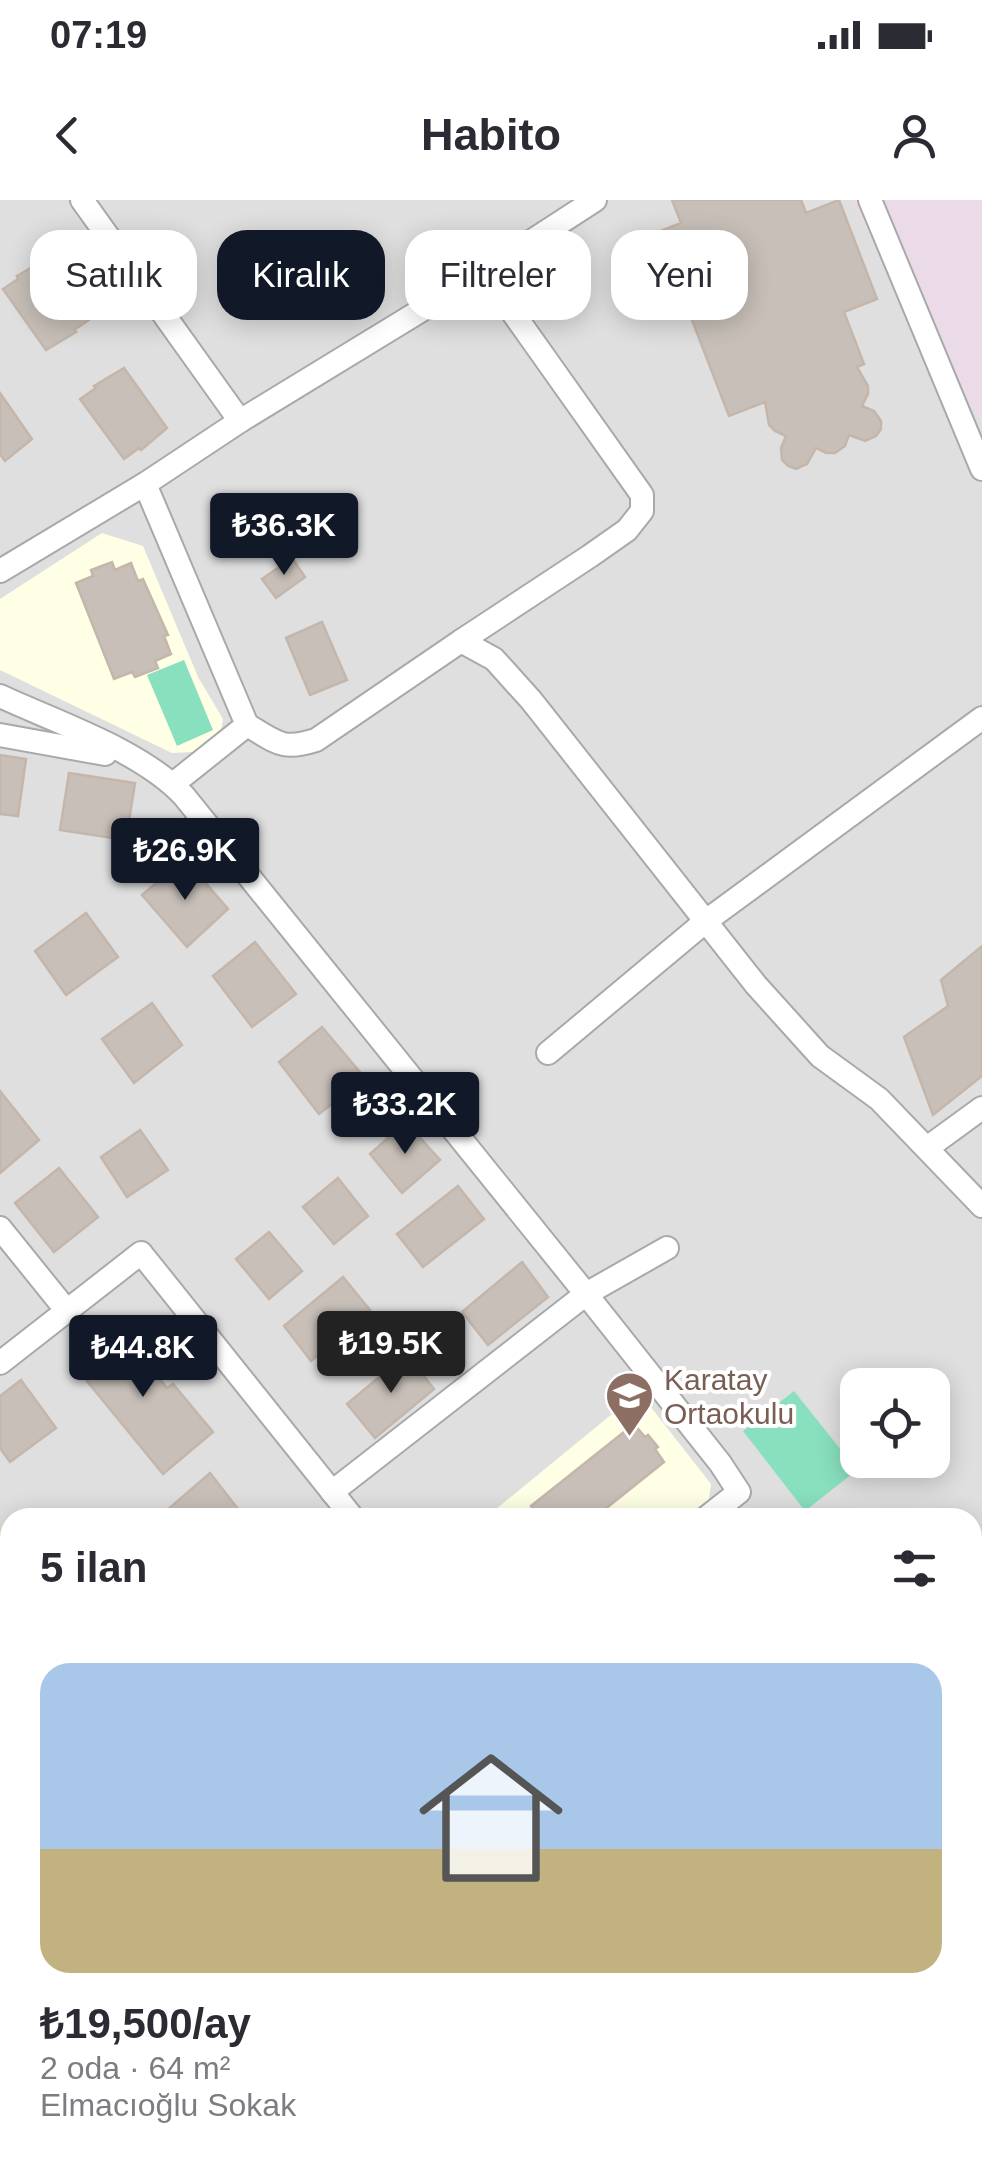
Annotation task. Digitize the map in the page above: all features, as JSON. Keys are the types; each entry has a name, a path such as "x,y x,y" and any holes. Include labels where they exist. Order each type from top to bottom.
{"street":[{"path":"82,200 240,421"},
{"path":"535,230 560,209 595,200"},
{"path":"870,200 982,469"},
{"path":"0,570 405,320"},
{"path":"145,484 247,725 286,747 316,740 590,556 627,530 642,511 642,495 518,320"},
{"path":"461,640 494,659 532,700 756,985 820,1056 880,1099 982,1206"},
{"path":"0,696 135,760 173,784 720,1463 739,1492 719,1508"},
{"path":"548,1052 706,921 982,719"},
{"path":"173,784 247,725"},
{"path":"0,735 135,760"},
{"path":"927,1148 982,1108"},
{"path":"0,1228 67,1311"},
{"path":"332,1492 586,1294 667,1248"},
{"path":"0,1363 141,1253 345,1508"}],"shaded area":[{"path":"0,200 982,200 982,1508 0,1508"},
{"path":"851,200 982,200 982,424 963,391"},
{"path":"102,533 143,546 198,677 223,719 221,730 193,752 172,753 0,670 0,599"},
{"name":"Karatay Ortaokulu","path":"639,1392 711,1484 709,1499 698,1508 497,1508"}],"green space":[{"path":"184,660 213,730 177,746 147,675"},
{"path":"794,1391 840,1449 840,1478 847,1478 809,1508 803,1508 743,1431"}],"building":[{"path":"672,200 801,200 806,213 839,200 877,299 844,312 864,364 857,367 868,386 862,406 874,411 881,421 876,436 865,441 849,435 845,446 835,453 816,448 807,464 796,469 782,460 786,436 769,425 765,402 729,416 692,320 748,320 748,230 663,230 681,223"},
{"path":"30,268 30,320 89,320 46,350 3,289"},
{"path":"124,368 167,428 124,459 80,399"},
{"path":"0,393 32,439 5,461 0,454"},
{"path":"292,558 305,577 276,598 262,579"},
{"path":"112,562 115,570 131,563 138,581 143,579 168,635 164,636 171,654 155,661 158,668 135,677 132,672 114,679 76,583 93,576 91,570"},
{"path":"322,622 347,680 310,695 286,638"},
{"path":"0,755 26,759 18,816 0,814"},
{"path":"69,773 135,783 126,840 60,830"},
{"path":"185,859 228,909 187,947 142,895"},
{"path":"86,913 118,957 66,995 35,951"},
{"path":"255,942 296,994 252,1027 213,976"},
{"path":"982,946 982,1076 933,1115 904,1037 948,1006 941,980"},
{"path":"152,1003 182,1045 134,1083 102,1039"},
{"path":"322,1027 365,1078 319,1114 279,1062"},
{"path":"0,1091 39,1140 0,1173"},
{"path":"406,1122 440,1160 402,1193 370,1154"},
{"path":"140,1130 168,1170 127,1197 101,1157"},
{"path":"59,1168 98,1217 54,1252 15,1203"},
{"path":"338,1178 368,1216 334,1244 303,1207"},
{"path":"458,1186 484,1219 423,1267 397,1234"},
{"path":"269,1232 302,1271 269,1299 236,1259"},
{"path":"522,1262 548,1297 488,1345 462,1312"},
{"path":"343,1277 370,1310 311,1361 284,1326"},
{"path":"118,1325 167,1388 173,1384 213,1432 163,1474 73,1364"},
{"path":"407,1354 434,1389 375,1438 347,1404"},
{"path":"21,1380 56,1428 10,1462 0,1448 0,1396"},
{"path":"634,1424 658,1447 655,1449 664,1462 606,1508 531,1506"},
{"path":"210,1473 237,1508 170,1508"}],"place":[{"name":"Karatay Ortaokulu","path":"629,1438"}]}
